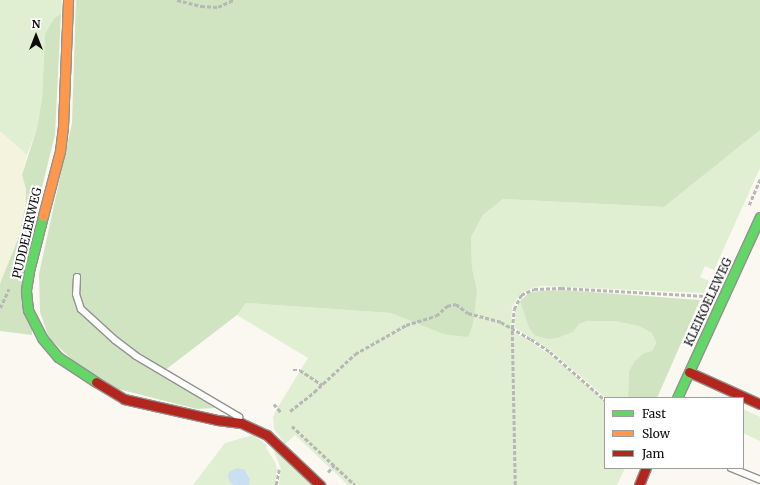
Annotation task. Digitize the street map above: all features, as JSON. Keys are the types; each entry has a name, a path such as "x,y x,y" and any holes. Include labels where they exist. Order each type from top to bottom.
{"street":[{"name":"PUDDELERWEG","path":"68,0 63,126 60,151 29,271 26,291 28,310 33,323 42,338 58,357 71,368 124,398 217,420 241,423 267,435 320,485"},
{"name":"KLEIKOELEWEG","path":"677,397 760,217"},
{"path":"689,372 760,404"},
{"path":"639,485 646,469"}],"lane":[{"path":"76,277 76,294 81,309 115,340 136,356 267,435"},
{"path":"734,469 760,480"}],"path":[{"path":"177,0 201,6 218,6 233,0"},
{"path":"756,189 760,191"},
{"path":"515,485 512,329 516,304 521,295 534,289 562,288 706,296"},
{"path":"290,411 322,385 355,354 406,325 436,316 451,304 456,304 468,313 501,322 550,352 604,399"},
{"path":"293,370 300,370 322,385"},
{"path":"274,404 281,412"},
{"path":"292,426 355,485"}],"green space":[{"path":"0,0 62,0 61,14 54,18 45,34 42,98 37,128 27,155 0,131"},
{"path":"76,0 760,0 760,130 664,207 503,199 483,215 471,237 472,268 477,290 473,324 468,337 443,334 391,313 246,303 237,315 160,374 215,408 197,409 114,388 80,367 49,338 40,312 39,274 72,123"},
{"path":"61,14 55,135 31,231 32,335 0,331 0,284 19,236 26,203 26,189 22,175 37,128 42,98 45,34 54,18"},
{"path":"760,130 760,168 714,270 705,266 700,277 709,281 704,293 542,286 532,288 521,293 512,307 511,325 515,333 554,358 604,400 604,469 625,469 617,485 348,485 295,435 285,444 274,429 273,417 276,410 308,358 237,315 246,303 391,313 443,334 477,290 472,268 471,237 483,215 503,199 664,207"},
{"path":"0,131 27,155 22,175 26,189 26,203 19,236 0,284"},
{"path":"562,290 700,300 657,397 628,397 629,371 635,361 644,353 652,351 656,343 652,333 639,326 614,321 588,321 579,324 573,332 557,338 548,339 534,335 529,328 520,301 529,293"},
{"path":"520,301 529,328 534,335 573,332 578,324 588,321 614,321 639,326 652,333 656,343 652,351 644,353 629,371 628,397 605,397 550,350 514,327 516,309"},
{"path":"744,409 760,417 760,441 744,433"},
{"path":"253,435 267,445 266,448 275,462 277,470 275,485 249,485 249,476 245,470 228,479 234,485 193,485 225,443"},
{"path":"273,449 312,485 279,485 281,469"}],"water":[{"path":"237,468 245,470 250,479 249,485 234,485 229,481 229,472"}],"traffic: fast":[{"path":"43,216 29,271 26,291 28,310 42,338 58,357 96,382"},
{"path":"677,397 760,217"}],"traffic: slow":[{"path":"43,216 60,151 63,126 68,0"}],"traffic: jam":[{"path":"689,372 760,404"},
{"path":"96,382 124,399 217,420 241,423 267,435 320,485"},
{"path":"639,485 646,469"}]}
